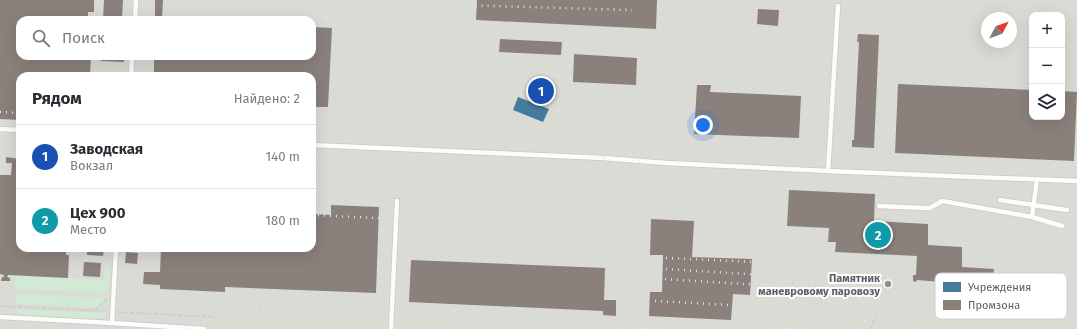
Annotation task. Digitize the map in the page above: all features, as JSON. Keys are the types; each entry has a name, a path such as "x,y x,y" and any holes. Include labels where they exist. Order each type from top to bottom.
{"lane":[{"path":"135,16 136,0"},
{"path":"828,171 838,6"},
{"path":"131,72 132,60"},
{"path":"0,129 16,130"},
{"path":"316,145 596,158 828,171 1077,181"},
{"path":"1032,218 1037,179"},
{"path":"391,329 397,200"},
{"path":"1000,200 1067,210"},
{"path":"879,206 930,208 942,201 1032,218 1062,226"},
{"path":"112,322 116,252"},
{"path":"0,317 112,322 204,329"}],"path":[{"path":"95,310 108,298"},
{"path":"871,329 875,316"}],"shaded area":[{"path":"0,0 1077,0 1077,329 0,329"}],"green space":[{"path":"106,264 110,268 108,293 15,289 15,278 7,277 8,275 104,280 104,269"},
{"path":"16,294 106,298 96,308 15,304"},
{"path":"16,309 106,313 103,317 97,319 22,315 18,314"}],"building: Учреждения":[{"path":"518,97 549,109 543,122 513,110"}],"building: Промзона":[{"path":"0,0 94,0 94,12 88,12 88,16 16,16 16,60 91,60 90,72 16,72 16,120 0,119"},
{"path":"104,0 123,0 122,16 103,16"},
{"path":"155,0 163,0 162,16 155,16"},
{"path":"477,0 657,0 656,29 476,20"},
{"path":"758,9 779,10 778,26 757,24"},
{"path":"316,27 332,28 328,107 316,107 316,72 154,72 154,60 316,60"},
{"path":"858,34 879,35 874,148 852,147 852,140 854,140 859,42 857,42"},
{"path":"500,39 562,42 561,55 499,52"},
{"path":"574,54 637,58 636,85 573,82"},
{"path":"124,60 124,62 101,61"},
{"path":"898,84 1029,90 1029,120 1065,120 1065,91 1077,92 1074,161 895,153"},
{"path":"697,85 711,85 710,92 801,96 799,138 694,134"},
{"path":"6,157 16,158 16,252 66,252 66,255 69,255 68,278 8,275 7,277 10,278 10,281 1,281 4,275 0,274 0,175 11,175 12,163 6,163"},
{"path":"789,190 875,194 874,221 928,224 928,245 962,247 962,267 994,269 994,273 935,273 935,282 917,280 916,282 913,281 913,275 916,275 917,256 835,252 836,242 828,242 829,228 787,226"},
{"path":"331,205 379,207 376,293 225,287 225,292 160,289 160,285 143,284 144,272 160,272 161,252 316,252 316,214 331,215"},
{"path":"651,219 694,221 692,257 752,259 750,295 733,294 731,320 649,316 650,292 662,292 663,255 650,255"},
{"path":"87,252 104,252 103,256 87,255"},
{"path":"126,252 138,253 137,264 125,263"},
{"path":"411,260 605,268 604,300 616,300 616,316 603,315 603,311 409,302"},
{"path":"84,262 101,263 100,277 83,276"}],"railway":[{"path":"392,0 416,13"},
{"path":"406,0 545,96"},
{"path":"428,0 457,5 632,10"},
{"path":"177,10 327,16 375,22 414,33 579,120 852,307 875,318 918,329"},
{"path":"332,31 374,33 410,41 459,62"},
{"path":"501,59 527,71 545,75 573,78"},
{"path":"0,112 16,113"},
{"path":"316,119 376,124 567,150 604,158 674,191"},
{"path":"0,124 16,126"},
{"path":"0,151 16,152"},
{"path":"316,166 554,178 601,182 633,189 671,202 696,212 726,228"},
{"path":"316,215 398,219 465,211 646,206 687,213"},
{"path":"666,258 757,262 778,266 790,271"},
{"path":"666,269 764,275 779,278 793,282 813,291 862,320 890,329"},
{"path":"665,279 776,286 802,291"},
{"path":"0,291 805,329"},
{"path":"655,301 729,305 774,312 859,329"},
{"path":"188,329 209,320 230,314 275,310"},
{"path":"418,316 458,320 598,327 659,328"}],"place":[{"name":"Заводская","path":"541,91"},
{"name":"Цех 900","path":"878,235"},
{"name":"Памятник маневровому паровозу","path":"888,284"}]}
